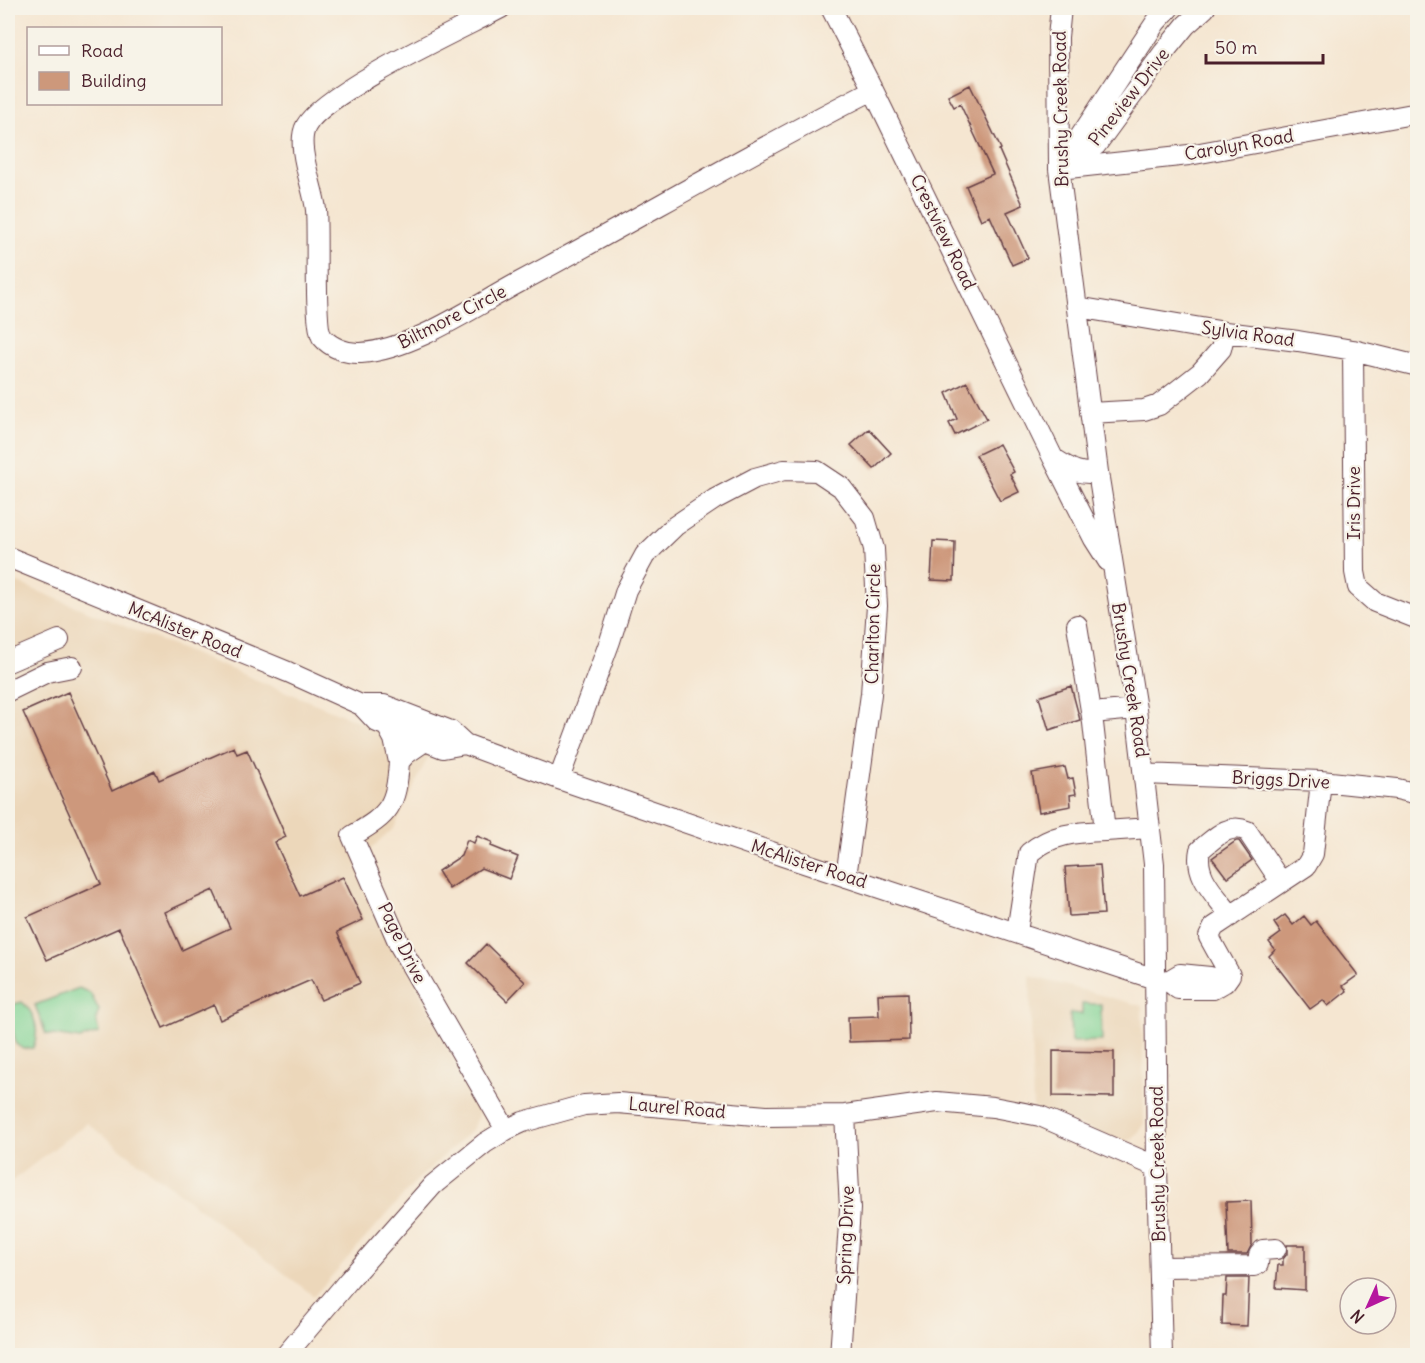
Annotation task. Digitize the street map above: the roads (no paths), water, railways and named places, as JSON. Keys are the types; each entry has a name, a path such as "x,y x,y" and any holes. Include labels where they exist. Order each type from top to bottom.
{"street":[{"name":"Biltmore Circle","path":"501,8 350,89 316,114 305,127 302,142 316,208 317,326 323,338 340,350 358,354 389,349 433,329 873,90"},
{"name":"Crestview Road","path":"831,8 1053,458 1094,539 1112,567"},
{"name":"Brushy Creek Road","path":"1061,8 1058,36 1059,169 1098,472 1136,709 1154,864 1162,980 1157,1167 1162,1356"},
{"name":"Pineview Drive","path":"1059,169 1119,76 1156,22 1169,8"},
{"name":"Pineview Drive","path":"1059,169 1096,145 1164,52 1186,25 1205,8"},
{"name":"Carolyn Road","path":"1059,169 1189,155 1418,113"},
{"name":"Sylvia Road","path":"1077,307 1225,332 1353,350 1418,366"},
{"path":"1090,412 1144,410 1159,405 1200,373 1221,349 1225,332"},
{"name":"Iris Drive","path":"1353,350 1355,572 1358,587 1375,602 1418,619"},
{"path":"1053,458 1076,473 1087,475 1098,472"},
{"name":"Charlton Circle","path":"559,779 603,663 626,590 645,555 675,526 755,478 784,470 818,471 841,487 865,518 874,549 877,606 871,694 846,877"},
{"name":"McAlister Road","path":"8,557 288,672 361,705 377,722 443,748 465,744"},
{"path":"1077,625 1092,713 1105,831"},
{"path":"8,662 59,640"},
{"path":"8,691 47,672 72,667"},
{"name":"McAlister Road","path":"361,705 384,705 451,731 465,744 559,779 846,877 1162,980 1178,989 1213,989 1225,982 1230,975 1209,937 1214,927 1231,916"},
{"path":"1092,713 1136,709"},
{"name":"Page Drive","path":"387,726 394,739 399,762 397,790 387,811 372,824 352,836 400,946 506,1130"},
{"path":"399,762 424,741"},
{"name":"Briggs Drive","path":"1144,774 1321,781 1397,789 1418,794"},
{"path":"1281,882 1247,831 1239,827 1227,829 1200,850 1197,862 1200,874 1231,916 1306,866 1313,854 1321,781"},
{"path":"1017,932 1029,853 1039,844 1071,832 1150,828"},
{"name":"Laurel Road","path":"285,1356 433,1185 485,1143 506,1130 523,1122 584,1105 618,1103 766,1116 845,1115 938,1102 993,1107 1040,1116 1157,1167"},
{"name":"Spring Drive","path":"840,1356 850,1209 845,1115"},
{"path":"1160,1267 1254,1266 1258,1264 1259,1255 1263,1250 1276,1249"}]}
